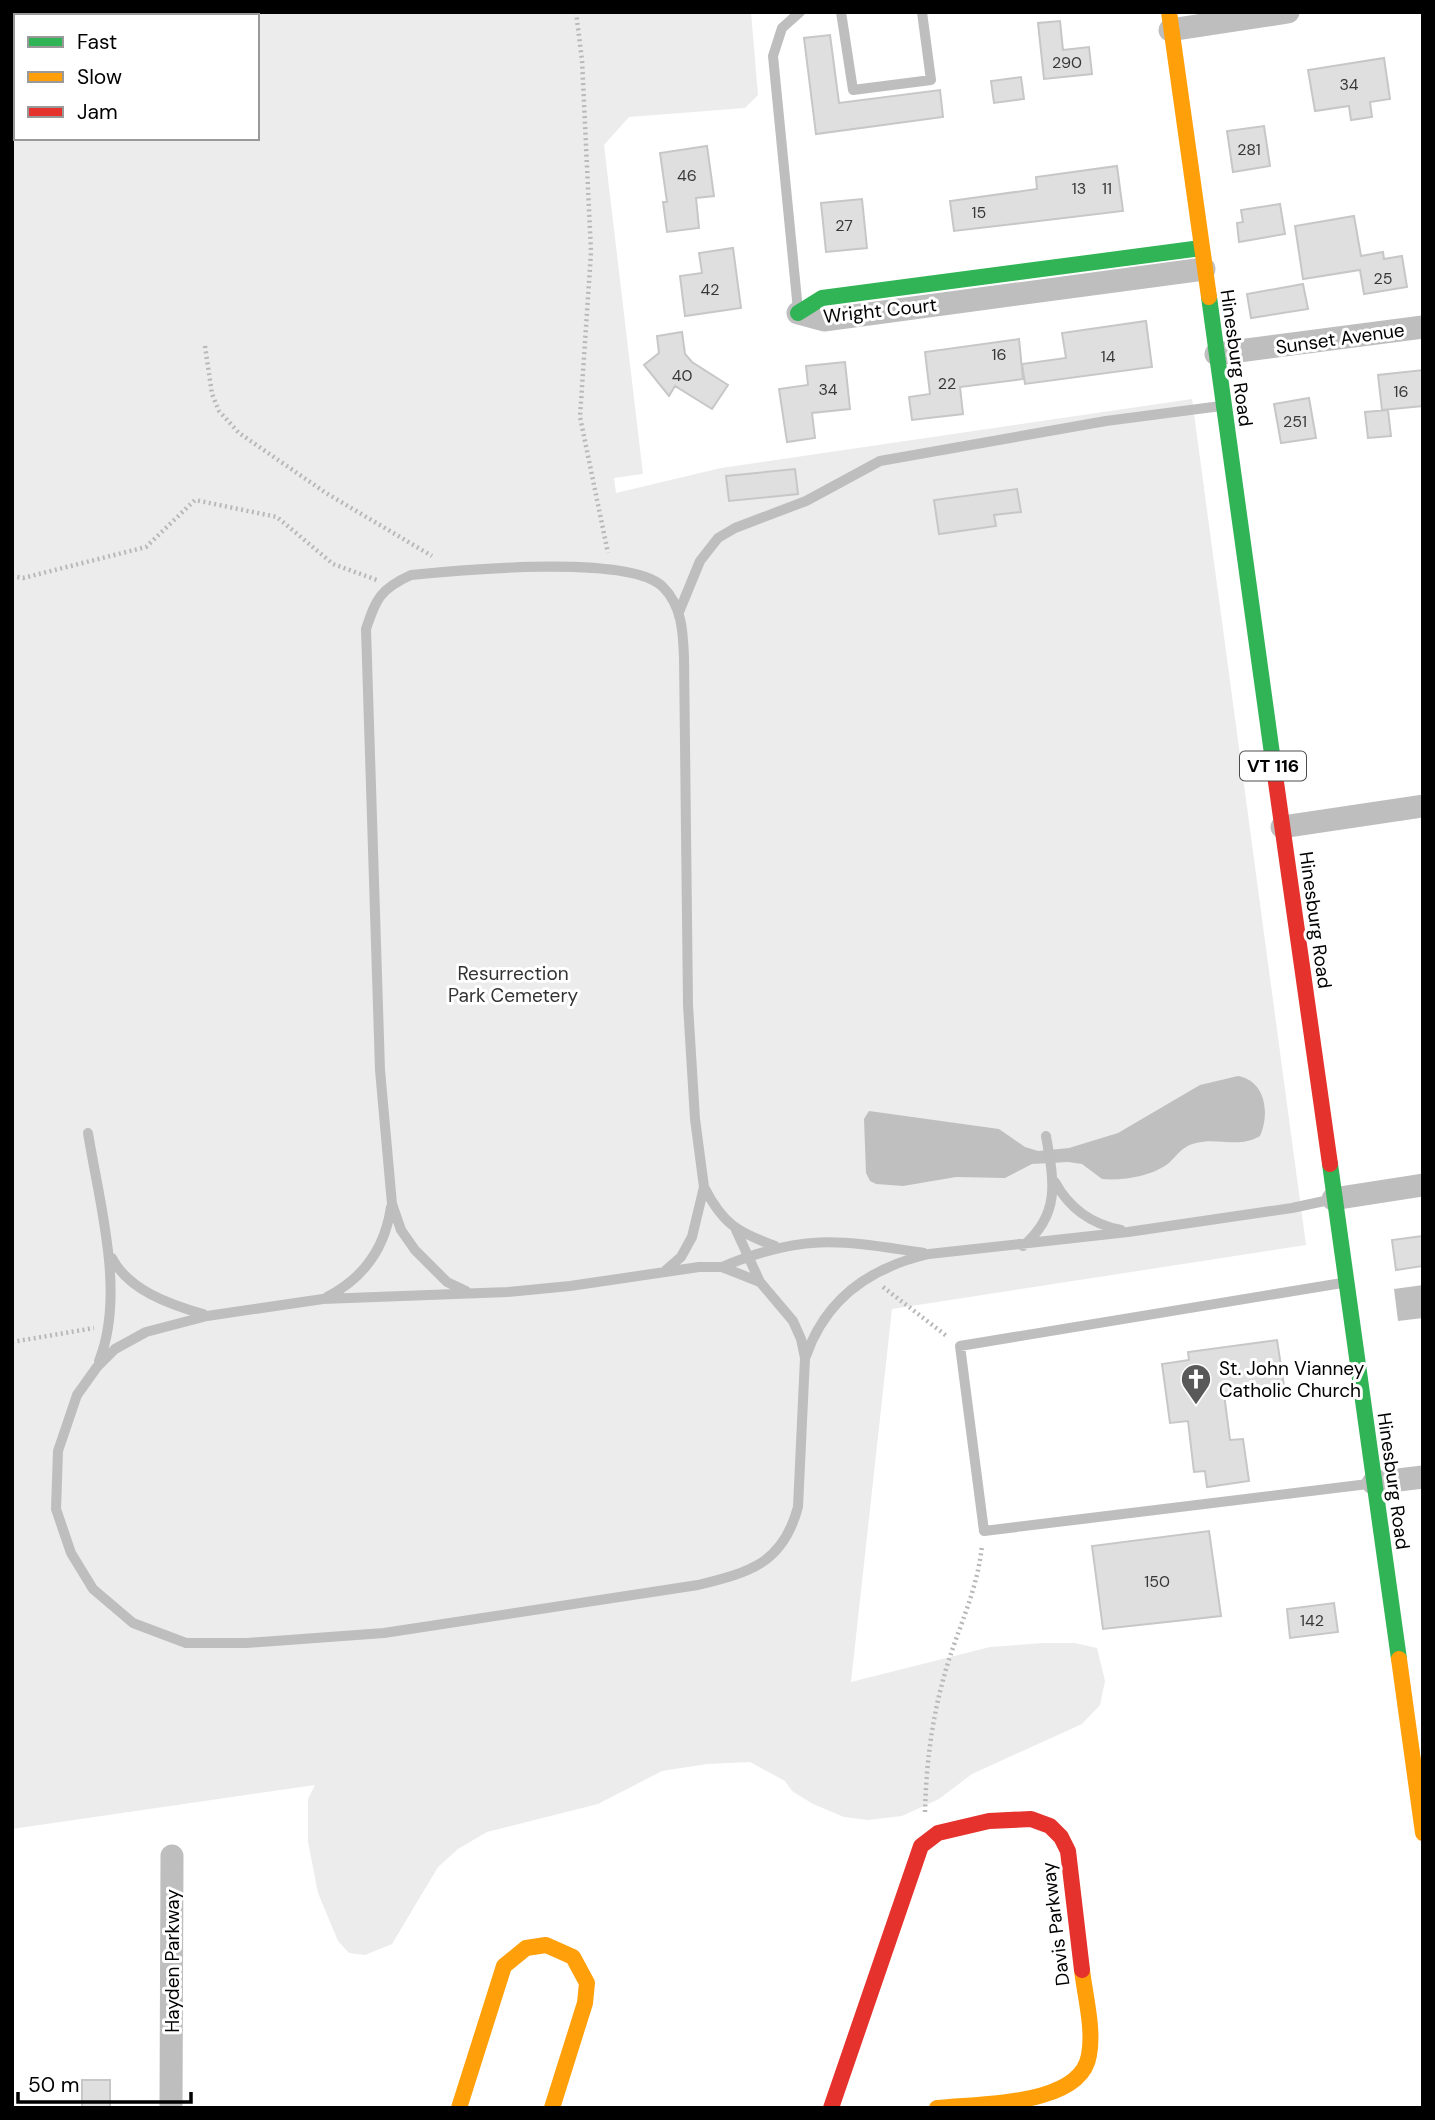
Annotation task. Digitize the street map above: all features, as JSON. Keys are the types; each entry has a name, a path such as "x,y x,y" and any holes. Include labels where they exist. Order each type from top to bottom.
{"main road":[{"name":"Hinesburg Road","path":"1170,21 1373,1483 1419,1776 1423,1833"},
{"name":"Davis Parkway","path":"926,1840 954,1828 1020,1819 1041,1821 1058,1833 1069,1858 1090,2043 1084,2070 1064,2089 937,2108"},
{"path":"831,2108 915,1859 926,1840"},
{"path":"459,2108 504,1966 526,1948 546,1945 565,1951 573,1957 587,1983 585,2003 552,2108"}],"street":[{"path":"1170,21 1287,12"},
{"name":"Wright Court","path":"798,313 824,320 1202,259"},
{"name":"Sunset Avenue","path":"1216,354 1423,327"},
{"path":"1282,827 1423,806"},
{"path":"1333,1199 1423,1185"},
{"path":"1373,1483 1423,1477"},
{"name":"Hayden Parkway","path":"171,2108 173,1856"}],"lane":[{"path":"798,313 773,56 782,28 800,12"},
{"path":"841,12 853,90 931,80 922,12"},
{"path":"679,612 700,561 718,538 735,528 806,501 880,461 1106,421 1223,405"},
{"path":"470,1293 447,1282 415,1250 401,1230 392,1204 380,1070 365,671 366,629 376,600 389,584 411,575 452,571 611,568 646,575 664,587 679,612 684,657 688,1005 695,1119 704,1187 717,1212 736,1230 775,1246"},
{"path":"88,1133 112,1288 108,1326 97,1367"},
{"path":"1046,1136 1053,1176 1062,1196 1090,1220 1128,1232"},
{"path":"1023,1245 1045,1222 1053,1176"},
{"path":"666,1270 681,1257 692,1237 704,1187"},
{"path":"929,1254 856,1241 775,1246 722,1267 666,1270 570,1286 323,1299 207,1316 146,1332 116,1349 97,1367 77,1395 58,1451 56,1508 71,1553 93,1589 133,1623 186,1643 247,1643 384,1633 698,1585 737,1576 767,1561 783,1545 798,1507 805,1359 813,1336 825,1318 870,1276 898,1261 929,1254 1128,1232 1292,1208 1333,1199"},
{"path":"323,1299 348,1287 365,1270 387,1232 392,1204"},
{"path":"736,1230 760,1282 793,1321 805,1359"},
{"path":"106,1246 114,1263 135,1282 166,1303 207,1316"},
{"path":"722,1267 760,1282"},
{"path":"1345,1283 960,1346 984,1531 1373,1483"}],"path":[{"path":"12,13 38,12"},
{"path":"576,12 582,60 591,252 580,418 611,568"},
{"path":"205,346 212,394 219,411 239,433 326,493 452,571"},
{"path":"12,576 23,578 146,547 195,500 278,517 333,564 389,584"},
{"path":"870,1276 960,1346"},
{"path":"12,1342 108,1326"},
{"path":"926,1840 929,1757 939,1696 955,1642 977,1586 984,1531"}],"green space":[{"name":"Resurrection Park Cemetery","path":"12,12 751,12 758,95 745,108 629,117 604,145 643,474 614,478 616,493 721,468 1192,399 1306,1245 892,1309 851,1682 990,1647 1075,1643 1097,1648 1105,1681 1100,1705 1082,1724 972,1774 939,1799 902,1816 868,1820 844,1817 813,1804 792,1791 785,1781 750,1762 707,1764 662,1771 598,1804 487,1832 458,1849 438,1867 392,1944 365,1955 349,1953 338,1941 318,1893 308,1842 308,1799 315,1785 12,1829"}],"shaded area":[{"path":"1238,1076 1255,1084 1260,1091 1265,1118 1260,1136 1244,1142 1192,1144 1163,1167 1138,1176 1102,1179 1082,1164 1068,1162 1032,1164 1005,1178 956,1177 903,1186 876,1184 870,1181 866,1173 864,1119 869,1111 999,1129 1025,1147 1038,1151 1069,1148 1118,1133 1200,1085"},
{"path":"1423,1285 1423,1318 1398,1321 1394,1289"}],"building":[{"path":"1060,21 1063,50 1089,47 1092,74 1044,79 1038,23"},
{"path":"830,35 839,103 940,90 943,117 816,134 804,38"},
{"path":"1384,58 1390,99 1370,102 1372,117 1351,120 1349,106 1315,111 1308,70"},
{"path":"1021,77 1024,99 994,103 991,81"},
{"path":"1264,126 1270,166 1233,172 1227,131"},
{"path":"707,146 714,196 696,198 699,228 667,232 663,202 667,202 660,153"},
{"path":"1117,166 1123,211 954,231 950,201 1037,189 1036,177"},
{"path":"862,199 867,248 826,252 821,203"},
{"path":"1280,204 1285,234 1239,242 1237,223 1243,222 1241,210"},
{"path":"1354,216 1361,256 1383,252 1384,259 1402,256 1407,287 1364,294 1360,270 1303,279 1295,226"},
{"path":"733,248 741,308 685,316 680,276 702,273 699,253"},
{"path":"1303,284 1308,309 1251,318 1247,294"},
{"path":"1146,321 1152,367 1025,384 1022,364 1066,358 1062,333"},
{"path":"682,332 685,354 692,362 728,385 712,409 675,386 669,396 644,365 659,353 657,336"},
{"path":"1019,339 1023,379 960,387 963,414 912,420 909,397 930,394 925,352"},
{"path":"845,362 850,409 812,413 815,438 787,442 779,389 808,385 806,366"},
{"path":"1423,370 1423,406 1382,410 1378,375"},
{"path":"1309,398 1316,438 1281,443 1274,404"},
{"path":"1388,410 1391,436 1368,438 1365,412"},
{"path":"795,469 798,494 729,501 726,476"},
{"path":"1017,489 1021,512 994,515 996,526 939,534 934,500"},
{"path":"1423,1236 1423,1266 1396,1270 1392,1240"},
{"name":"St. John Vianney Catholic Church","path":"1277,1340 1284,1386 1224,1394 1230,1440 1243,1439 1249,1481 1207,1487 1205,1471 1194,1472 1188,1421 1170,1423 1162,1364 1189,1360 1188,1352"},
{"path":"1209,1531 1221,1616 1103,1629 1092,1546"},
{"path":"1334,1603 1338,1632 1290,1638 1287,1609"},
{"path":"82,2080 110,2080 110,2108 82,2108"}],"traffic: fast":[{"path":"798,313 822,298 1201,248"},
{"path":"1209,297 1273,761"},
{"path":"1330,1164 1399,1659"}],"traffic: slow":[{"path":"1169,12 1209,297"},
{"path":"1399,1659 1423,1833"},
{"path":"459,2108 504,1966 526,1948 546,1945 573,1957 587,1983 585,2003 552,2108"},
{"path":"937,2108 1025,2099 1068,2085 1082,2072 1090,2045 1089,2012 1082,1970"}],"traffic: jam":[{"path":"1273,761 1330,1164"},
{"path":"831,2108 921,1846 938,1833 989,1821 1031,1819 1050,1826 1061,1837 1068,1851 1082,1970"}],"place":[{"name":"St. John Vianney Catholic Church","path":"1196,1406"}]}
